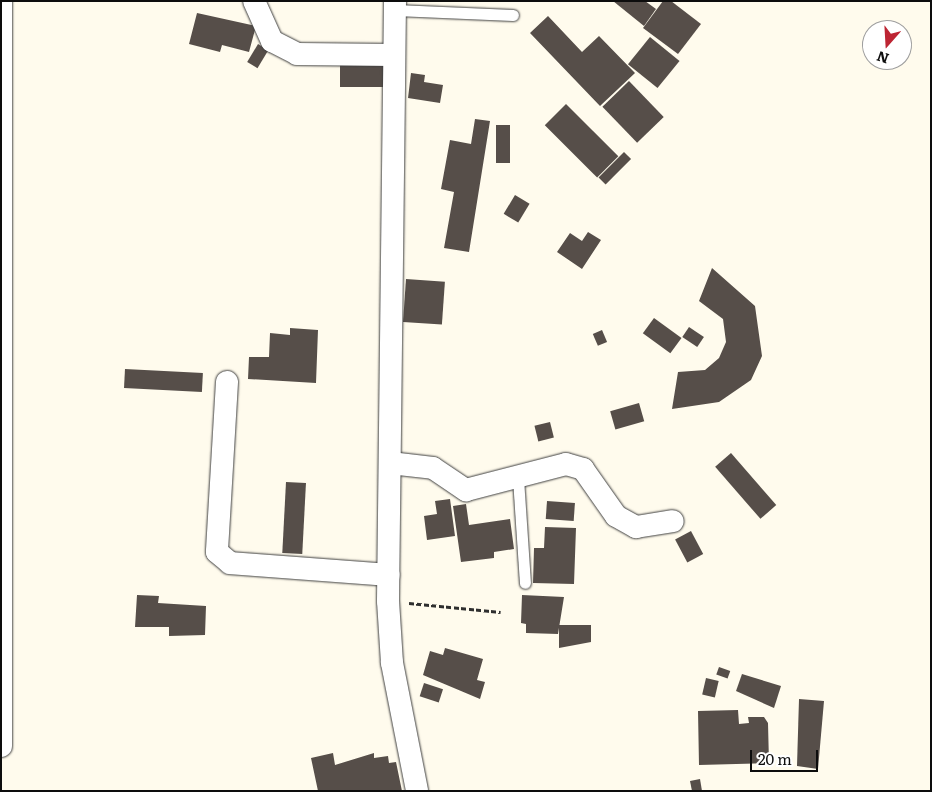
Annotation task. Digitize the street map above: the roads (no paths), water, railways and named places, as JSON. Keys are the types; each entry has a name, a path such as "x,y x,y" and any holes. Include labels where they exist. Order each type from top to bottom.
{"street":[{"path":"1,1 1,746"},
{"path":"254,1 272,41 297,54 394,55"},
{"path":"395,6 388,601 392,663 417,791"},
{"path":"227,382 216,552 230,563 389,575"},
{"path":"390,463 433,468 466,490 566,464 583,469 616,516 636,527 673,522"}],"lane":[{"path":"395,6 513,15"},
{"path":"518,478 525,583"}]}
